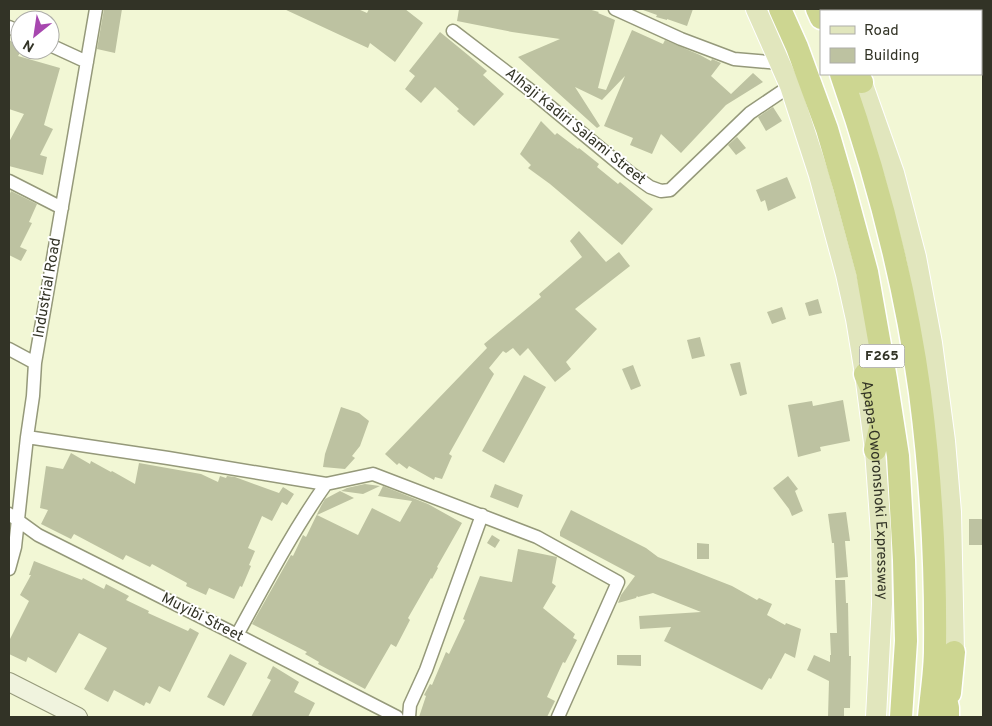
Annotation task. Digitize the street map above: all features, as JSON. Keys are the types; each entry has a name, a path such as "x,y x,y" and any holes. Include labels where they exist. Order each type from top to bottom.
{"highway":[{"name":"Apapa-Oworonshoki Expressway","path":"780,9 797,46 827,129 867,272 876,377 898,456 904,560 906,641 901,717"},
{"name":"F265","path":"852,78 871,166 893,249 920,392 944,652 943,715"},
{"path":"876,377 883,415 898,456"},
{"path":"875,450 883,415"}],"main road":[{"name":"Apapa-Oworonshoki Expressway","path":"756,9 790,86 819,175 846,274 856,319 876,377 875,450 881,532 882,595 876,717"},
{"path":"9,682 78,717"}],"street":[{"name":"Industrial Road","path":"9,569 15,547 13,518 33,396 35,363 96,9"},
{"path":"614,9 680,39 734,59 780,63"},
{"name":"Alhaji Kadiri Salami Street","path":"453,31 530,90 629,172 650,187 660,191 670,190 750,113 790,86"},
{"path":"60,50 87,62"},
{"path":"9,180 62,208"},
{"path":"9,349 35,363"},
{"path":"27,437 326,484 373,474 537,536 618,582 558,717"},
{"path":"236,635 310,506 326,484"},
{"path":"409,717 410,705 426,670 482,515"},
{"name":"Muyibi Street","path":"13,518 38,536 397,717"}],"building":[{"path":"104,9 122,9 115,53 97,49"},
{"path":"284,9 358,9 367,13 369,9 405,9 423,23 395,62 370,43 368,48"},
{"path":"459,9 588,9 615,20 598,88 606,90 632,30 663,44 665,40 711,61 712,59 721,63 711,76 731,94 753,73 763,82 726,105 681,153 661,134 652,154 630,145 633,138 604,126 625,76 602,100 575,87 600,126 597,128 518,57 560,39 457,21"},
{"path":"644,9 693,9 687,26 656,17 657,15"},
{"path":"440,32 487,71 483,75 504,94 474,126 435,87 421,103 405,89 415,76 409,71"},
{"path":"9,40 10,60 32,60 60,68 44,125 53,129 40,155 47,157 43,175 9,166 9,142 24,114 9,109"},
{"path":"773,107 782,121 766,131 758,117"},
{"path":"541,121 555,135 557,133 579,148 599,164 597,167 618,184 620,182 653,209 622,245 550,184 528,168 531,165 520,154"},
{"path":"737,137 746,148 736,155 728,145"},
{"path":"787,177 796,198 768,211 765,200 761,202 756,190"},
{"path":"11,191 37,204 29,222 32,223 20,247 27,250 21,261 9,255 9,196"},
{"path":"579,231 606,262 619,252 630,266 575,309 597,329 566,362 571,369 555,382 528,348 520,356 513,348 506,353 503,351 489,368 494,374 449,454 452,456 442,479 435,477 434,480 409,466 407,469 399,463 397,465 385,454 487,348 484,344 541,297 539,294 582,257 570,241"},
{"path":"818,299 822,313 809,316 805,303"},
{"path":"782,307 786,319 772,324 767,312"},
{"path":"700,337 705,356 692,359 687,340"},
{"path":"740,362 747,394 740,396 730,364"},
{"path":"633,365 641,386 631,390 622,369"},
{"path":"524,375 546,387 504,463 482,451"},
{"path":"843,400 850,441 820,447 821,451 798,457 788,405 812,401 813,406"},
{"path":"341,407 359,413 369,421 360,446 352,456 355,458 345,469 323,467 325,454"},
{"path":"71,453 90,464 91,461 112,471 135,484 139,463 201,474 218,482 220,476 226,478 227,476 235,477 279,493 283,487 294,494 287,505 282,502 272,521 262,516 248,548 255,551 249,565 251,566 242,587 240,586 234,599 209,588 206,595 186,586 187,583 152,564 150,567 126,555 123,560 74,534 71,539 41,524 48,510 40,508 46,466 63,469"},
{"path":"788,476 798,489 795,491 803,511 792,516 773,488"},
{"path":"365,484 380,486 363,494 341,491 347,488"},
{"path":"495,484 523,495 518,508 490,497"},
{"path":"383,486 428,504 462,523 432,579 408,618 410,620 396,647 391,644 365,689 318,664 319,662 305,654 307,652 252,624 291,555 293,556 303,535 306,537 321,506 325,499 340,491 354,498 317,515 358,535 372,508 400,522 412,501 378,496"},
{"path":"571,510 646,548 658,557 732,586 757,600 759,598 772,604 767,615 785,625 786,623 801,629 795,658 785,653 771,679 769,678 762,690 664,641 671,627 640,629 639,616 701,612 653,593 637,596 636,598 618,603 621,595 635,576 560,536 560,532"},
{"path":"846,512 850,541 845,541 848,577 836,578 834,543 832,543 828,514"},
{"path":"969,519 983,519 983,545 969,545"},
{"path":"492,535 500,540 495,548 487,543"},
{"path":"697,543 709,544 709,559 697,559"},
{"path":"518,549 557,557 552,583 556,586 543,608 575,634 573,638 577,640 565,663 563,662 547,697 555,701 547,717 419,717 426,696 424,695 430,684 432,685 446,652 449,654 465,620 463,619 480,576 512,582"},
{"path":"34,561 82,580 83,578 104,589 106,584 129,596 126,600 149,611 148,613 188,631 190,628 199,633 170,692 159,686 150,704 146,702 144,706 114,690 108,702 84,689 107,648 79,633 56,673 28,657 26,662 9,654 9,641 29,601 20,595 31,575 29,575"},
{"path":"835,580 845,580 846,603 848,603 849,656 851,656 850,708 844,708 844,717 828,717 829,681 807,670 814,655 830,662 830,633 837,633"},
{"path":"230,654 247,663 224,706 207,697"},
{"path":"617,655 641,655 641,666 617,665"},
{"path":"273,666 299,682 294,692 315,703 308,717 251,717 271,680 267,678"}]}
